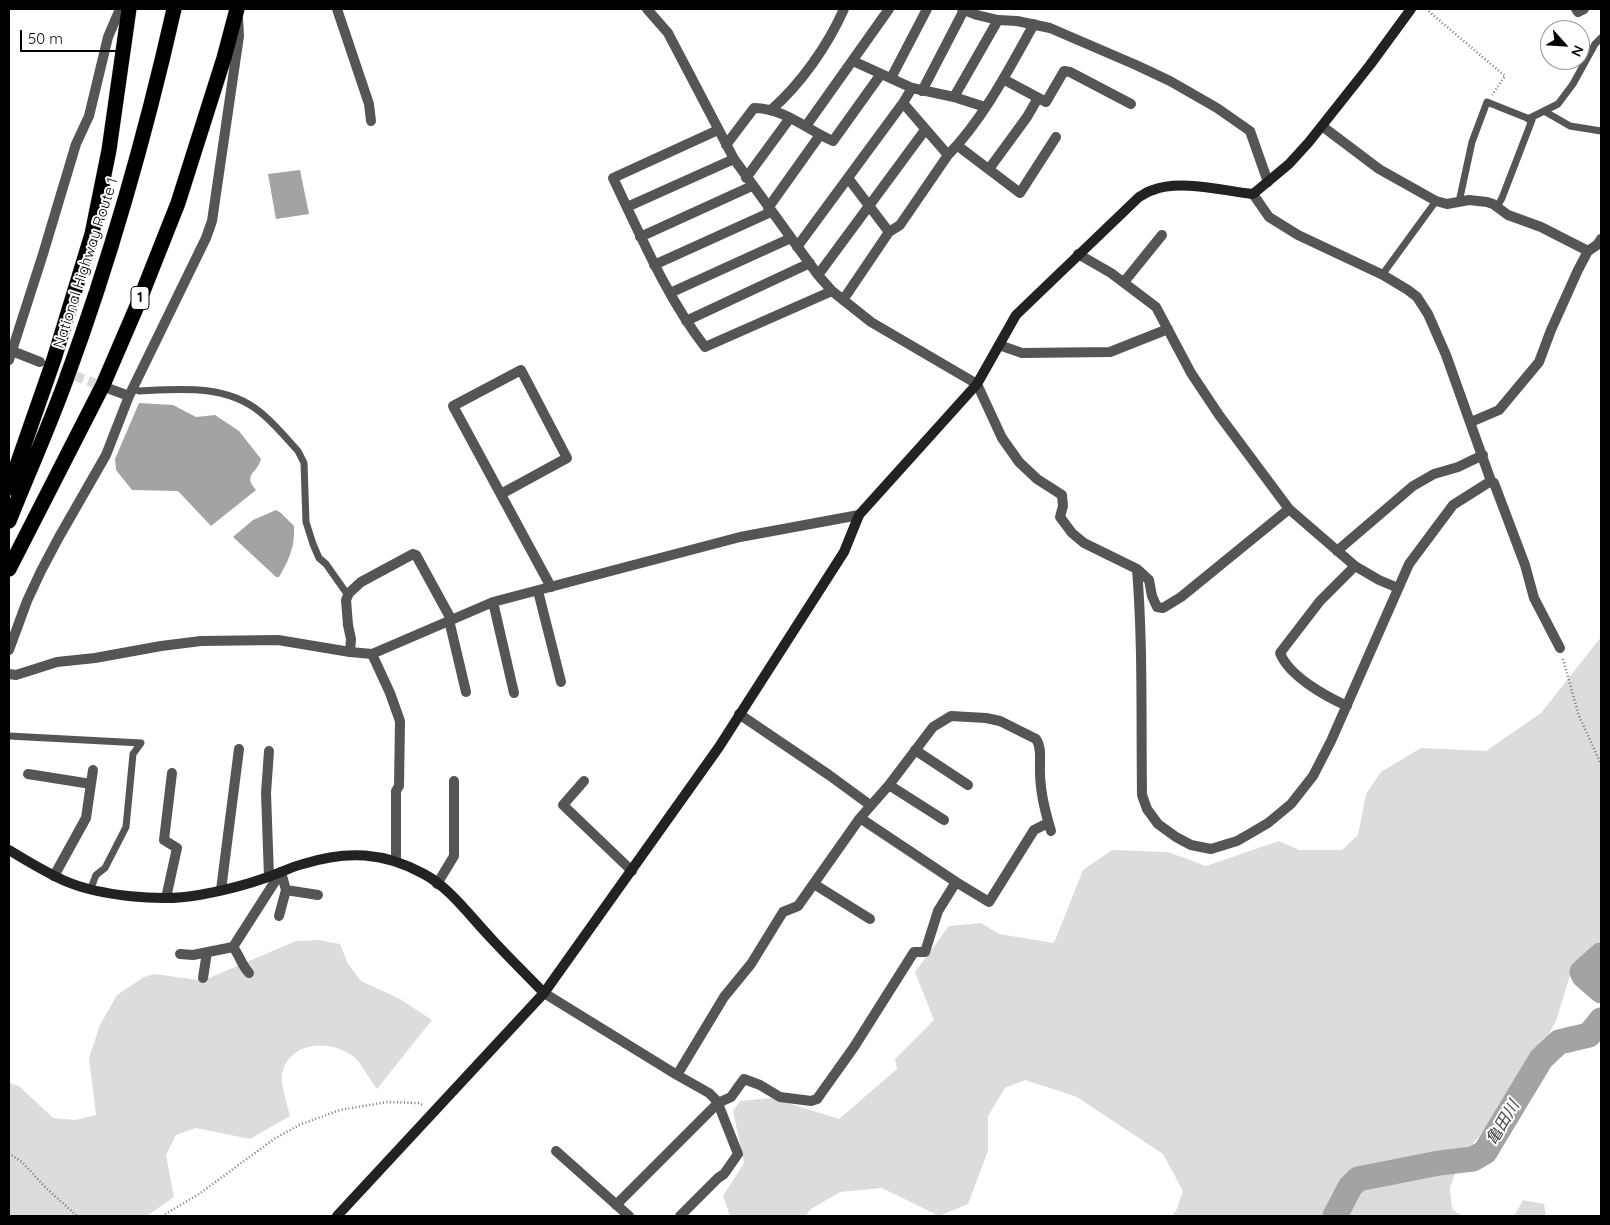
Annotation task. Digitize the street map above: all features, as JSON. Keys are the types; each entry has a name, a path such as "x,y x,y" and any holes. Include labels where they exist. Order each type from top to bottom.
{"highway":[{"path":"9,488 54,359 92,234 109,150 129,9"},
{"name":"National Highway Route 1","path":"9,521 67,378 92,306 137,158 174,9"},
{"name":"1","path":"9,569 103,385 140,298 178,202 224,58 237,10"}],"street":[{"path":"40,362 10,355 76,144 89,116 108,37 120,9"},
{"path":"337,9 369,104 371,121"},
{"path":"647,9 668,33 726,145 749,182 832,291 872,322 977,384 1002,438 1019,462 1037,479 1062,495 1063,506 1060,517 1072,533 1084,543 1137,569 1149,580 1158,608 1163,608 1181,597 1289,509"},
{"path":"771,110 786,97 832,34 844,9"},
{"path":"806,126 889,9"},
{"path":"891,78 927,9"},
{"path":"670,293 794,242 848,178 903,103 917,90 963,9 998,20 1034,24 1050,28 1170,81 1217,108 1250,131 1268,182"},
{"path":"337,1216 544,993 719,747 844,552 859,515 977,384 1016,315 1139,197 1152,190 1168,186 1186,186 1254,194 1289,164 1322,126 1412,9"},
{"path":"1576,9 1578,12 1584,9"},
{"path":"9,650 27,601 41,571 106,455 131,392 206,238 212,221 239,36 237,10"},
{"path":"954,97 998,20"},
{"path":"843,300 889,232 900,225 948,155 958,146 985,108 1034,24"},
{"path":"853,62 917,90 954,97 985,108"},
{"path":"1003,79 1046,102 1064,72 1070,72 1131,104"},
{"path":"726,145 754,108 771,110 833,141 881,74"},
{"path":"989,169 1027,117 1038,98"},
{"path":"903,103 948,155"},
{"path":"640,237 749,182 790,118"},
{"path":"1322,126 1379,169 1436,201 1447,204 1468,200 1486,202 1508,215 1541,227 1588,251"},
{"path":"718,130 613,178 654,265 686,321 705,347 832,291"},
{"path":"818,274 925,130"},
{"path":"654,265 769,210 820,136"},
{"path":"958,146 1020,192 1056,137"},
{"path":"627,207 734,159"},
{"path":"848,178 889,232"},
{"path":"1254,194 1269,218 1382,275 1408,290 1425,307 1446,354 1491,481 1494,484 1514,534 1534,598 1560,648"},
{"path":"1124,282 1162,235"},
{"path":"1471,422 1499,410 1539,362 1551,330 1588,251 1597,246 1601,239"},
{"path":"1078,254 1111,273 1156,307 1190,373 1289,509 1355,566 1398,588"},
{"path":"686,321 810,263"},
{"path":"999,345 1022,354 1110,352 1168,329"},
{"path":"501,494 567,458 520,370 453,406 550,587"},
{"path":"110,389 131,392"},
{"path":"1337,551 1413,486 1434,474 1458,467 1483,456"},
{"path":"1137,569 1142,673 1142,795 1147,809 1158,824 1191,845 1211,849 1237,841 1278,816 1302,792 1313,776 1347,706 1409,564 1453,505 1491,481"},
{"path":"9,674 16,676 57,662 95,658 201,641 278,640 372,654 493,602 740,536 859,515"},
{"path":"350,652 351,639 346,600 349,593 361,582 413,554 416,555 450,619 466,692"},
{"path":"1347,706 1304,682 1282,658 1280,653 1320,601 1355,566"},
{"path":"538,591 560,682"},
{"path":"493,602 514,693"},
{"path":"372,654 390,693 400,721 399,786 396,791 396,861"},
{"path":"739,714 870,805"},
{"path":"677,1075 724,997 751,964 783,912 798,906 860,818 889,785 934,727 951,716 986,718 1000,721 1030,736 1038,743 1041,796 1050,827 1034,830 989,902 860,818"},
{"path":"221,890 239,750"},
{"path":"915,750 968,785"},
{"path":"268,751 266,793 269,877"},
{"path":"54,876 86,818 93,770"},
{"path":"166,898 177,848 164,840 172,773"},
{"path":"28,774 91,784"},
{"path":"437,884 454,856 454,781"},
{"path":"584,781 563,805 632,871"},
{"path":"889,785 944,820"},
{"path":"9,850 54,876 79,886 134,897 166,898 196,896 269,877 325,858 352,855 366,855 396,861 425,875 455,899 544,993 709,1093 718,1103 738,1154 724,1174 680,1216"},
{"path":"279,916 286,890 281,872"},
{"path":"180,954 193,955 232,947 281,872"},
{"path":"616,1205 718,1103 731,1097 744,1079 754,1082 780,1097 811,1101 817,1099 854,1047 914,952 925,952 938,911 956,882"},
{"path":"814,884 870,919"},
{"path":"286,890 318,895"},
{"path":"232,947 239,954 241,963 249,973"},
{"path":"203,978 207,952"},
{"path":"556,1151 629,1216"}],"lane":[{"path":"1528,119 1558,104 1573,84 1601,38"},
{"path":"1459,202 1472,142 1487,102 1532,120 1497,207"},
{"path":"1544,111 1570,126 1601,132"},
{"path":"1382,275 1436,201"},
{"path":"131,392 187,389 217,392 237,399 260,412 301,456 304,463 306,522 313,544 319,558 326,564 345,591 349,593"},
{"path":"9,736 141,743 133,754 126,827 105,868 96,875 91,888"}],"path":[{"path":"1426,9 1505,76 1487,102"},
{"path":"1560,648 1579,716 1601,764"},
{"path":"162,1216 199,1194 274,1139 307,1122 340,1110 387,1102 418,1103 436,1110"},
{"path":"9,1153 23,1163 45,1187 77,1216"}],"shaded area":[{"path":"300,170 309,214 276,219 268,174"},
{"path":"139,403 173,405 196,417 215,415 239,431 261,459 250,480 256,490 211,526 178,491 132,490 116,470 115,459"},
{"path":"276,510 294,526 291,553 279,577 276,577 233,537 253,520"},
{"path":"1601,637 1601,964 1570,975 1556,1021 1520,1085 1468,1150 1457,1167 1450,1188 1452,1209 1462,1216 1171,1216 1176,1211 1183,1191 1163,1154 1077,1097 1025,1080 1005,1088 988,1116 988,1151 968,1204 939,1216 882,1188 840,1192 811,1209 805,1216 730,1216 723,1196 744,1163 733,1111 740,1101 772,1098 839,1119 897,1069 895,1059 934,1020 915,972 949,926 981,923 999,934 1054,943 1083,870 1112,850 1168,852 1206,866 1279,841 1299,850 1342,850 1358,835 1366,794 1381,772 1421,748 1486,751 1541,713"},
{"path":"319,940 340,944 348,964 361,981 400,999 432,1020 377,1089 360,1063 348,1053 337,1048 325,1046 303,1049 294,1054 286,1063 282,1074 283,1088 290,1116 250,1139 196,1128 176,1135 166,1155 174,1197 147,1216 9,1216 9,1083 19,1086 53,1118 75,1120 96,1115 89,1058 100,1025 117,995 144,977 154,974 198,980 209,978 296,941"},
{"path":"1523,1200 1544,1204 1546,1216 1514,1216"}],"waterway":[{"name":"亀田川","path":"1601,955 1582,972 1601,991"},
{"name":"亀田川","path":"1335,1216 1350,1187 1358,1179 1439,1163 1473,1159 1485,1152 1541,1059 1559,1042 1589,1035 1601,1020"}],"tunnel":[{"path":"46,365 107,388"}]}
